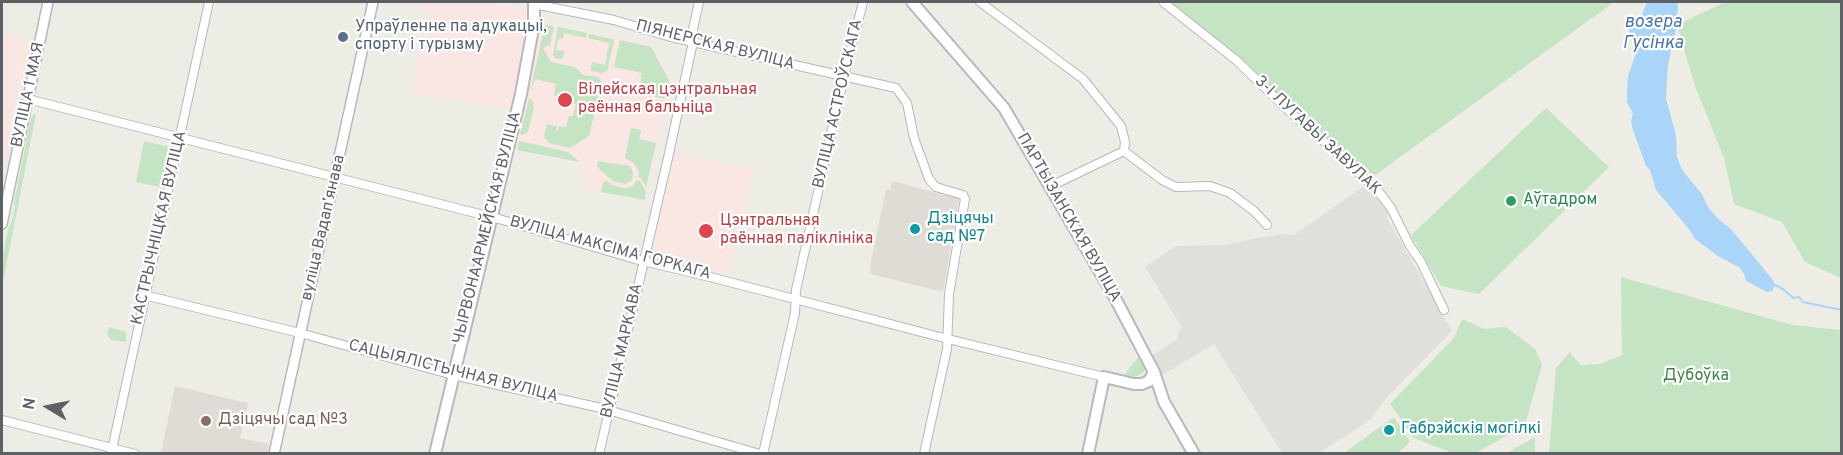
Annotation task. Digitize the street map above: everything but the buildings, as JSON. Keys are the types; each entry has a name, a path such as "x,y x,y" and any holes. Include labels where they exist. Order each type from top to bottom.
{"main road":[{"name":"ЧЫРВОНААРМЕЙСКАЯ ВУЛІЦА","path":"435,453 521,94 534,23 534,2"},
{"name":"ПАРТЫЗАНСКАЯ ВУЛІЦА","path":"912,2 1004,108 1114,296 1154,372 1164,402 1194,453"},
{"path":"1134,384 1148,383 1154,372"},
{"path":"1088,453 1104,377 1155,392 1164,402"}],"street":[{"name":"ВУЛІЦА 1 МАЯ","path":"2,224 48,2"},
{"name":"КАСТРЫЧНІЦКАЯ ВУЛІЦА","path":"111,451 209,2"},
{"name":"вуліца Вадапʼянава","path":"274,453 373,2"},
{"name":"ПІЯНЕРСКАЯ ВУЛІЦА","path":"534,2 614,20 693,42 896,88 908,103 914,138 929,179 936,187 963,195 965,199 948,294 948,339"},
{"name":"ВУЛІЦА МАРКАВА","path":"599,453 693,42 693,29 699,2"},
{"name":"ВУЛІЦА АСТРОЎСКАГА","path":"761,453 795,313 795,290 863,2"},
{"path":"980,2 1083,78 1121,126 1125,142 1124,151"},
{"name":"3-І ЛУГАВЫ ЗАВУЛАК","path":"1163,2 1236,60 1379,192 1391,208 1410,246 1421,262 1444,310"},
{"name":"ВУЛІЦА МАКСІМА ГОРКАГА","path":"28,99 491,217 643,261 1104,377"},
{"path":"1050,187 1124,151"},
{"path":"1124,151 1162,180 1176,187 1210,186 1230,193 1254,211 1267,225"},
{"name":"САЦЫЯЛІСТЫЧНАЯ ВУЛІЦА","path":"144,296 300,333 453,375 609,410 761,453"},
{"path":"924,453 948,339"},
{"path":"2,420 111,451 135,453"}],"shaded area":[{"name":"Вілейская цэнтральная раённая бальніца","path":"393,2 489,2 524,10 543,24 651,46 670,82 645,200 581,188 585,167 581,163 517,150 524,115 505,108 411,93 428,10"},
{"path":"2,34 32,40 2,177"},
{"path":"676,153 754,169 728,275 652,254"},
{"path":"892,181 959,199 943,292 871,274 872,256 886,190 890,190"},
{"path":"1364,186 1388,209 1387,218 1452,331 1387,397 1370,420 1319,453 1282,453 1214,344 1160,376 1145,360 1176,340 1181,326 1145,267 1176,246 1224,245 1283,234 1294,235"},
{"name":"Дзіцячы сад №3","path":"175,386 248,403 240,438 269,444 267,453 161,453"}],"green space":[{"path":"1170,2 1614,2 1374,176 1326,140 1282,102 1242,61"},
{"path":"1725,2 1841,2 1841,278 1805,262 1782,222 1734,204 1724,158 1695,86 1677,25"},
{"path":"545,25 554,27 550,45 543,48 551,62 575,67 583,75 598,77 602,82 589,136 570,148 549,143 544,137 547,124 557,126 558,131 559,126 566,127 569,116 573,116 576,104 571,103 572,99 554,95 556,84 535,79 530,92"},
{"path":"558,27 587,33 586,38 564,33 563,39 558,39 556,50 565,51 562,59 555,58 553,55"},
{"path":"589,34 614,41 607,71 601,73 590,71 592,62 605,65 609,43 588,38"},
{"path":"620,40 651,47 670,82 666,99 638,93 642,73 614,67"},
{"path":"529,99 533,101 534,107 528,132 520,135"},
{"name":"Аўтадром","path":"1546,108 1609,167 1479,294 1441,286 1411,235"},
{"path":"36,114 2,287 2,260 8,229 15,207 30,122"},
{"path":"631,128 641,130 639,139 656,143 646,187 638,177 639,172 634,163 625,158"},
{"path":"144,141 173,148 165,188 136,182"},
{"path":"519,141 568,152 580,162 517,150"},
{"path":"598,161 630,166 633,173 632,180 625,184 613,181 597,167"},
{"path":"637,180 646,192 645,200 601,192 603,183 606,181 626,188 633,186"},
{"name":"Дубоўка","path":"1621,277 1792,325 1841,330 1841,453 1549,453 1556,368 1570,352 1580,365 1600,364 1622,355"},
{"path":"1462,319 1484,329 1506,327 1535,349 1542,365 1525,425 1476,453 1452,453 1414,438 1390,404 1454,338"},
{"path":"109,327 126,332 126,342 111,340 107,334"},
{"path":"1139,356 1146,368 1144,372 1135,377 1124,375"},
{"name":"Габрэйскія могілкі","path":"1394,417 1410,442 1398,453 1344,453"},
{"path":"1535,437 1535,453 1507,453"}],"water":[{"name":"возера Гусінка","path":"1647,2 1678,2 1677,25 1668,65 1666,99 1676,135 1677,157 1682,170 1702,194 1708,207 1731,229 1773,280 1775,285 1772,291 1767,292 1746,281 1740,268 1718,256 1695,239 1656,190 1633,130 1631,121 1633,114 1627,102 1628,76 1636,53 1628,28 1629,22 1642,15"}],"waterway":[{"path":"1775,285 1793,298 1799,297 1803,302 1842,310"}],"place":[{"name":"Упраўленне па адукацыі, спорту і турызму","path":"343,37"},
{"name":"Вілейская цэнтральная раённая бальніца","path":"565,100"},
{"name":"Аўтадром","path":"1511,201"},
{"name":"Дзіцячы сад №7","path":"915,229"},
{"name":"Цэнтральная раённая паліклініка","path":"706,231"},
{"name":"Дзіцячы сад №3","path":"206,421"},
{"name":"Габрэйскія могілкі","path":"1389,430"}]}
